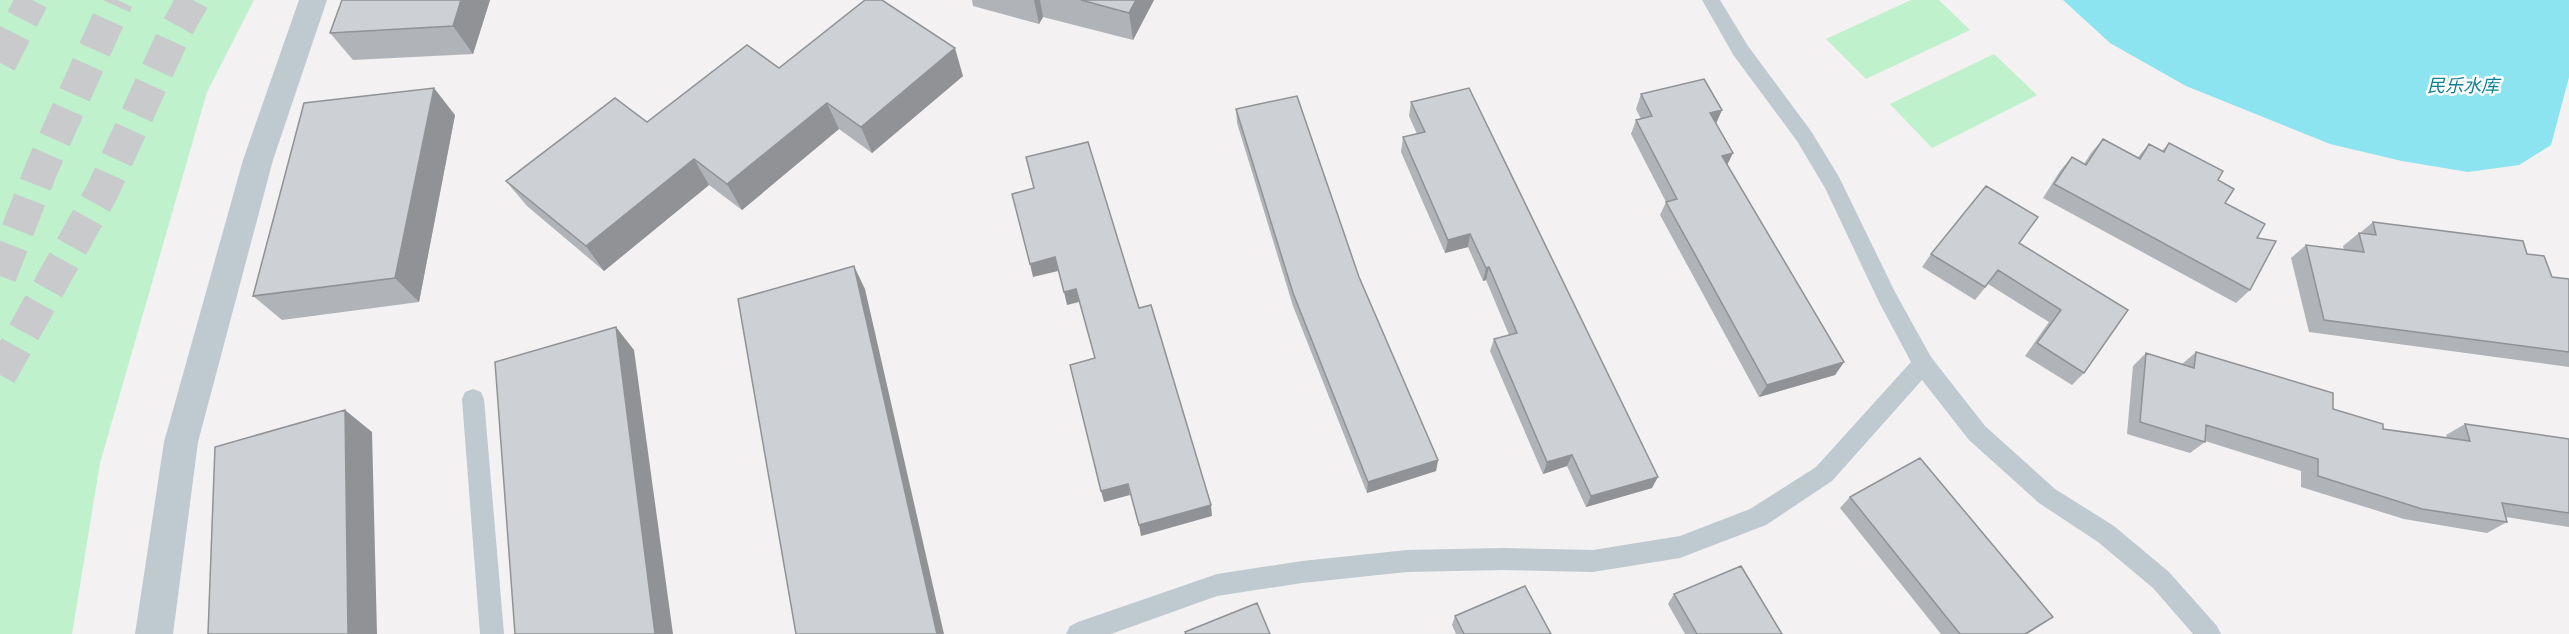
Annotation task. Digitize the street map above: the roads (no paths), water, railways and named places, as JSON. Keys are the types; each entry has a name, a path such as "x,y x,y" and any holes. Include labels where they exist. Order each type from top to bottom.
{"street":[{"path":"154,634 181,442 258,160 313,0"}],"lane":[{"path":"1711,0 1741,51 1798,127 1832,183 1886,296 1923,364 1977,433 2047,496 2106,534 2161,580 2209,634"},
{"path":"1078,634 1217,585 1302,572 1407,561 1503,559 1593,561 1680,547 1758,517 1824,474 1923,364"},
{"path":"473,399 492,634"}],"water":[{"name":"民乐水库","path":"2063,0 2569,0 2569,77 2551,145 2519,165 2468,172 2402,161 2330,144 2186,86 2110,43"}],"tunnel":[{"path":"0,63 32,0"},
{"path":"0,276 41,170 117,0"},
{"path":"0,375 102,192 175,32 193,0"}]}
